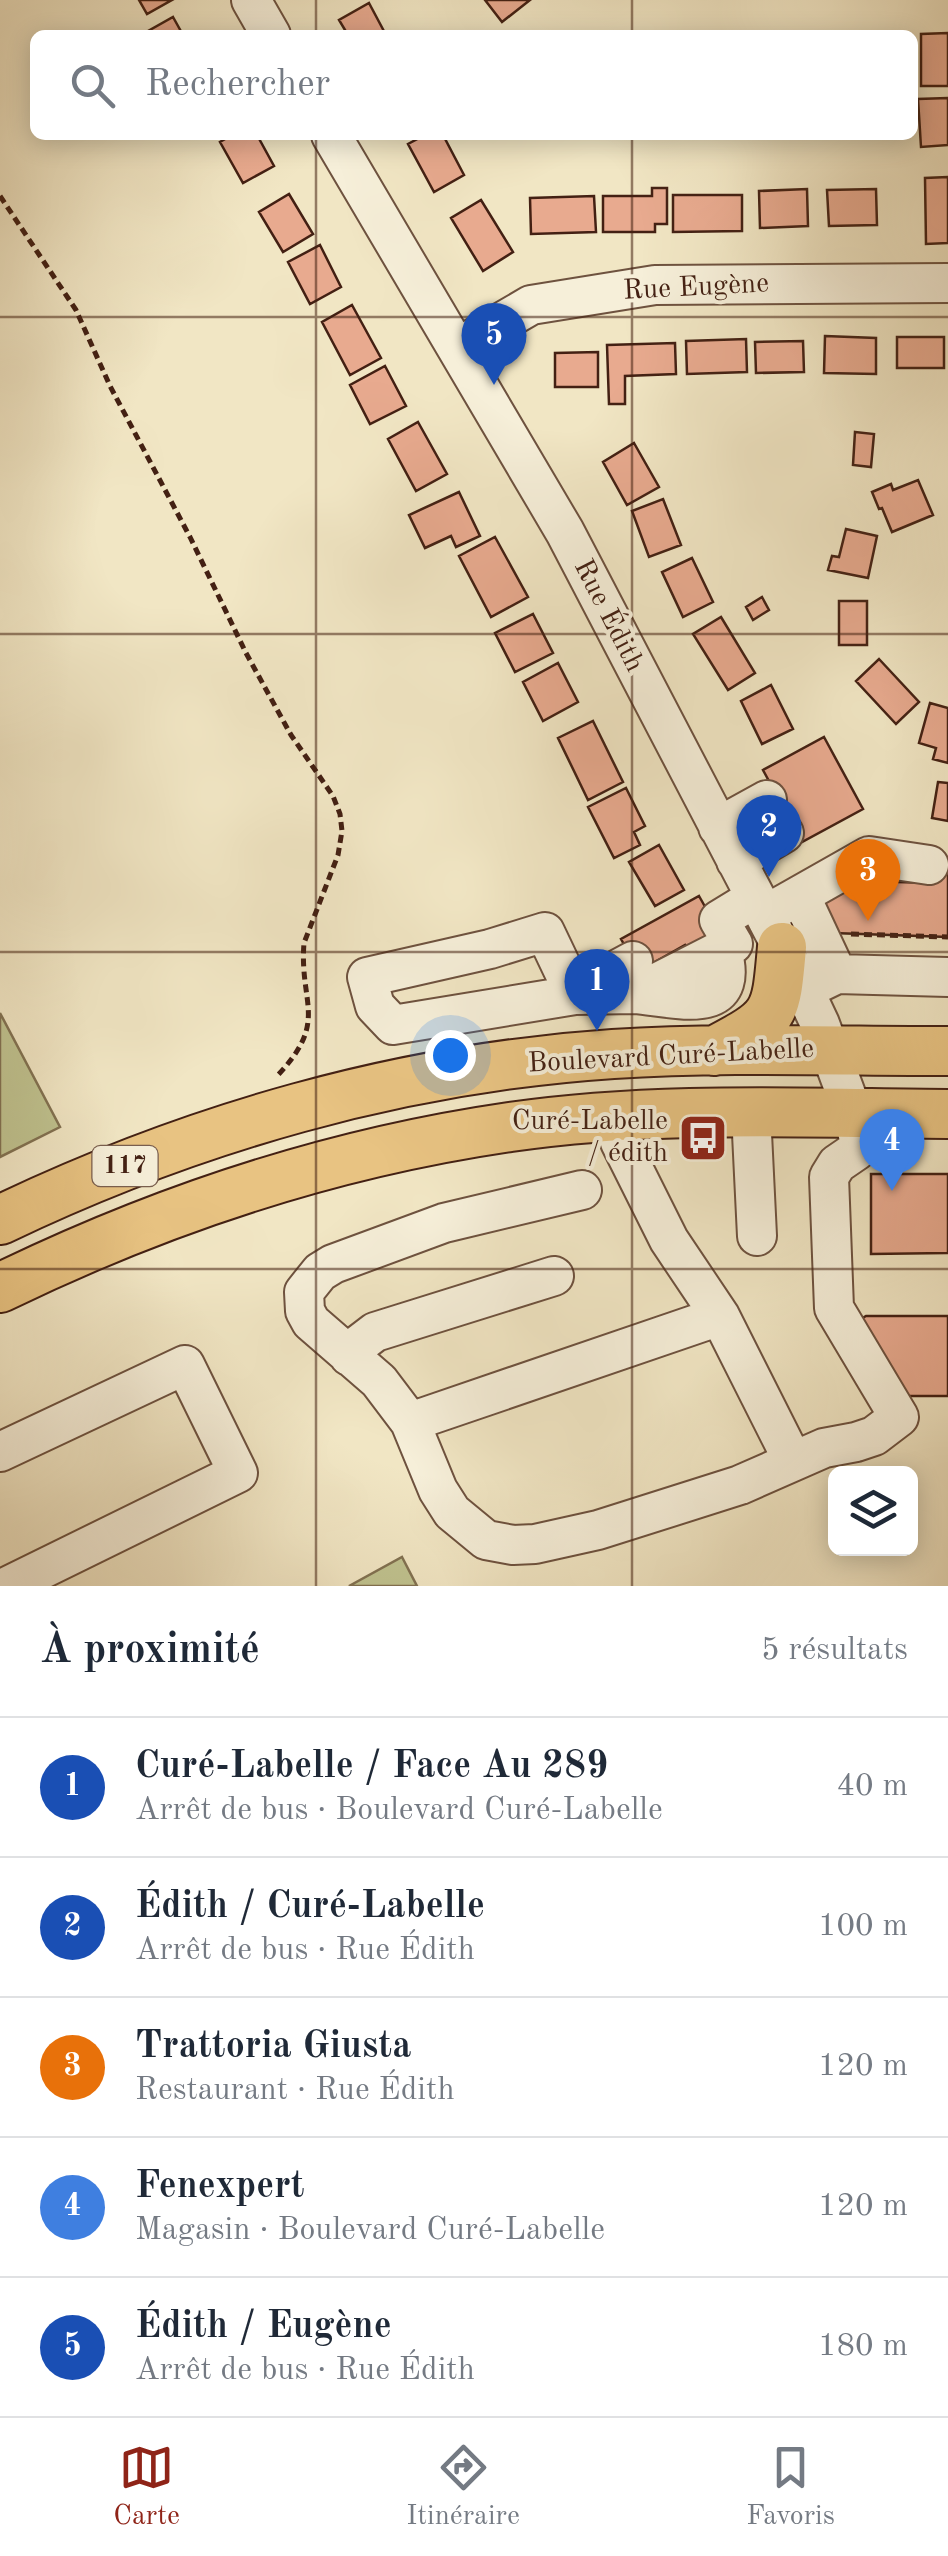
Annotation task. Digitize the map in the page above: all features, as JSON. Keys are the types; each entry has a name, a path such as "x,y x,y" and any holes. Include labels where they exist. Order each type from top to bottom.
{"main road":[{"path":"714,1050 756,1028 770,1012 778,994 767,920"},
{"name":"Boulevard Curé-Labelle","path":"0,1220 85,1182 239,1125 341,1097 496,1066 612,1054 714,1050 948,1050"},
{"name":"Boulevard Curé-Labelle","path":"0,1288 141,1224 234,1192 332,1163 440,1139 509,1127 612,1118 751,1112 948,1114"}],"street":[{"path":"251,0 269,30"},
{"name":"Rue Édith","path":"334,140 564,532 753,829 767,920 821,982 830,1050 852,1113"},
{"name":"Rue Eugène","path":"456,348 531,306 655,285 948,283"},
{"path":"576,995 545,932 490,950 368,977 375,1006 393,1025 576,995 634,978 695,1000 723,990 728,974 722,950 733,944 719,920 767,920 800,895 869,856 928,865"},
{"path":"800,895 821,982 948,976"},
{"path":"751,1112 756,1236"},
{"path":"582,1190 444,1223 333,1264 320,1272 304,1292 305,1311 312,1322 379,1381 410,1422 438,1490 452,1512 486,1540 535,1544 598,1530 740,1485 824,1448 874,1436 899,1417 834,1308 828,1177 836,1164 856,1151 859,1140 852,1113"},
{"path":"612,1118 668,1240 720,1316 793,1462"},
{"path":"349,1356 366,1338 386,1328 554,1276"},
{"path":"410,1422 720,1316"},
{"path":"0,1452 185,1365 238,1473 8,1586"}],"path":[{"path":"0,196 76,310 110,386 246,653 291,735 333,796 340,814 338,855 304,943 309,1022 303,1042 273,1080"},
{"path":"833,933 948,936"}],"green space":[{"path":"0,1013 60,1127 0,1157"},
{"path":"402,1557 417,1586 349,1586"}],"building":[{"path":"139,0 172,0 147,14"},
{"path":"485,0 530,0 502,22"},
{"path":"369,3 383,30 345,30 339,20"},
{"path":"173,17 180,30 150,30"},
{"path":"948,33 948,86 921,86 921,34"},
{"path":"948,98 948,145 921,147 918,99"},
{"path":"260,140 274,166 243,183 220,142"},
{"path":"416,140 446,140 464,175 434,192 408,144"},
{"path":"948,177 948,243 926,244 925,178"},
{"path":"652,188 667,188 667,224 655,224 655,232 603,232 603,196 652,196"},
{"path":"807,189 808,226 760,228 759,191"},
{"path":"876,189 877,225 829,226 827,190"},
{"path":"289,194 313,234 283,252 259,212"},
{"path":"673,195 742,195 742,231 673,232"},
{"path":"594,196 596,232 531,234 530,198"},
{"path":"481,200 513,252 483,271 451,218"},
{"path":"320,245 341,287 310,304 288,262"},
{"path":"352,305 381,358 350,375 322,322"},
{"path":"825,336 876,338 876,374 824,373"},
{"path":"897,337 944,337 944,368 897,368"},
{"path":"746,339 747,372 687,374 686,341"},
{"path":"803,341 804,372 756,373 755,342"},
{"path":"675,343 676,374 625,376 625,404 609,404 607,345"},
{"path":"598,352 598,387 555,387 555,353"},
{"path":"385,366 406,406 370,424 350,385"},
{"path":"418,422 447,474 416,491 388,439"},
{"path":"855,432 874,434 871,467 853,465"},
{"path":"634,443 659,487 627,505 603,462"},
{"path":"918,480 933,515 892,532 872,492 891,484 893,490"},
{"path":"459,492 480,536 456,547 451,536 425,548 409,515"},
{"path":"663,499 681,545 649,557 632,511"},
{"path":"846,529 877,536 868,578 828,570 832,556 839,557"},
{"path":"495,537 528,597 491,617 459,556"},
{"path":"692,558 713,602 683,617 662,572"},
{"path":"762,597 769,610 753,620 746,607"},
{"path":"839,601 867,601 867,645 839,645"},
{"path":"533,614 553,653 515,672 495,633"},
{"path":"721,617 755,673 728,690 693,634"},
{"path":"879,659 919,702 896,724 856,681"},
{"path":"558,663 578,702 543,721 523,682"},
{"path":"771,685 793,729 762,744 741,701"},
{"path":"930,703 948,708 948,763 933,759 936,748 919,743"},
{"path":"593,721 623,782 588,800 558,738"},
{"path":"824,737 863,809 802,842 763,770"},
{"path":"938,782 948,783 948,821 932,818"},
{"path":"626,788 645,826 634,832 640,845 614,858 588,807"},
{"path":"659,845 684,890 655,906 629,862"},
{"path":"942,860 948,861 948,937 833,933 817,904 856,881 935,883"},
{"path":"699,896 721,935 689,953 685,945 639,971 621,939"},
{"path":"871,1174 948,1174 948,1253 871,1254"},
{"path":"866,1316 948,1316 948,1396 898,1396 856,1322"}],"place":[{"name":"Édith / Eugène","path":"494,385"},
{"name":"Édith / Curé-Labelle","path":"769,877"},
{"name":"Trattoria Giusta","path":"868,921"},
{"name":"Curé-Labelle / Face Au 289","path":"597,1031"},
{"name":"Curé-Labelle / édith","path":"703,1138"},
{"name":"Fenexpert","path":"892,1191"}]}
